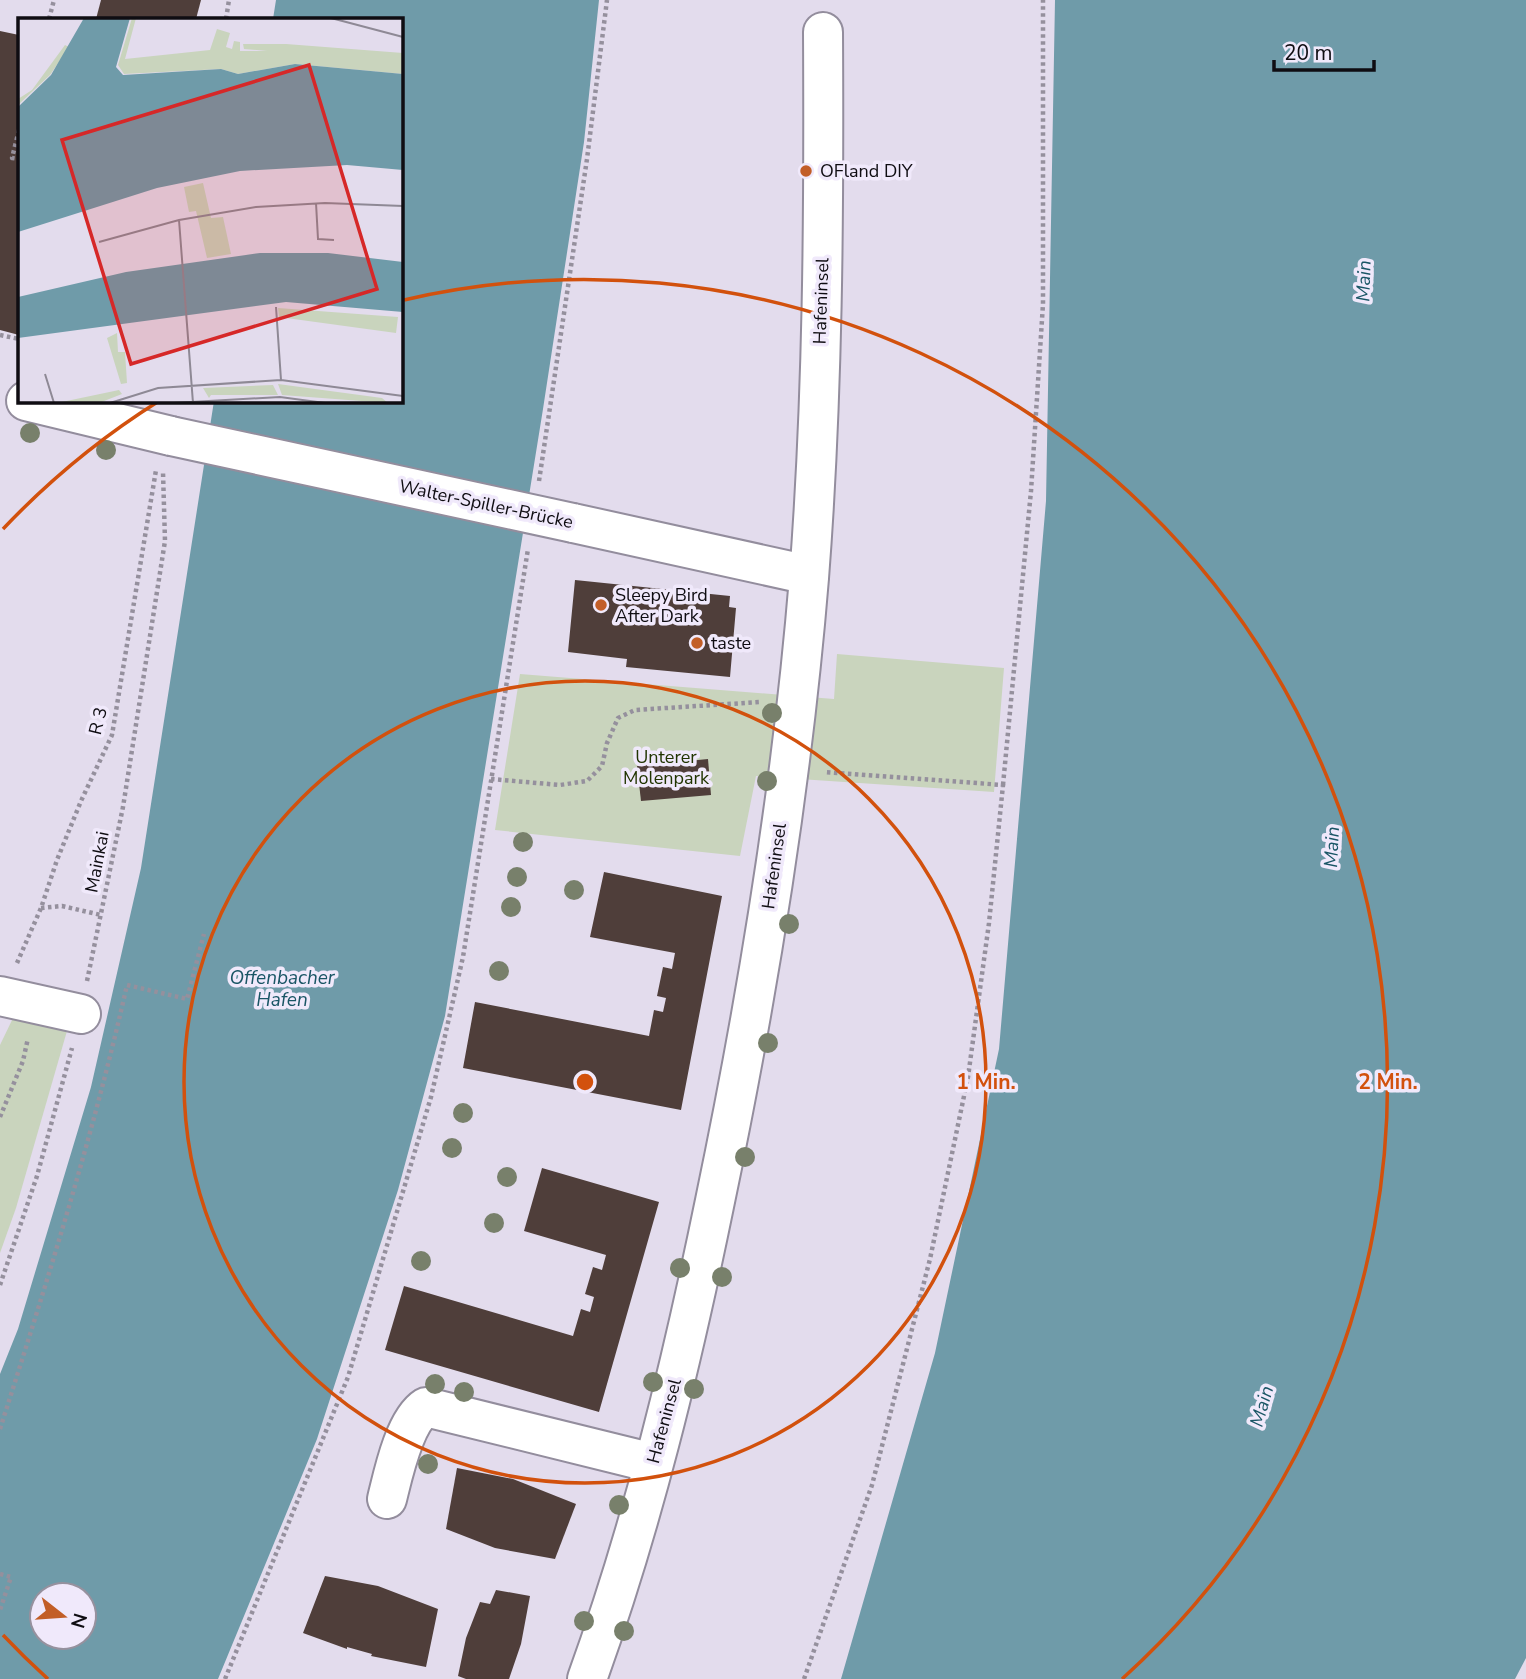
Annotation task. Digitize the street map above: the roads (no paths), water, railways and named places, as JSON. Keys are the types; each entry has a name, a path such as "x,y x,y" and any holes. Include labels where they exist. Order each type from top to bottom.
{"street":[{"name":"Hafeninsel","path":"587,1679 653,1464 679,1365 741,1076 788,769 809,575 817,433 824,211 823,32"},
{"path":"0,394 18,399"},
{"name":"Walter-Spiller-Brücke","path":"30,402 167,435 809,575"},
{"path":"11,998 80,1014"},
{"path":"387,1499 403,1446 419,1412 426,1407 653,1464"}],"water":[{"name":"Offenbacher Hafen","path":"276,0 599,0 584,142 445,1016 398,1190 317,1439 218,1679 0,1679 0,1374 18,1329 91,1087 141,868 214,402 402,402 402,18 273,18"},
{"name":"Main","path":"1055,0 1526,0 1526,1658 1515,1679 841,1679 935,1353 999,1049 1046,501"}],"place":[{"name":"OFland DIY","path":"806,171"},
{"name":"Sleepy Bird After Dark","path":"601,605"},
{"name":"taste","path":"697,643"}],"park label":[{"name":"Unterer Molenpark","path":"666,767"}]}
